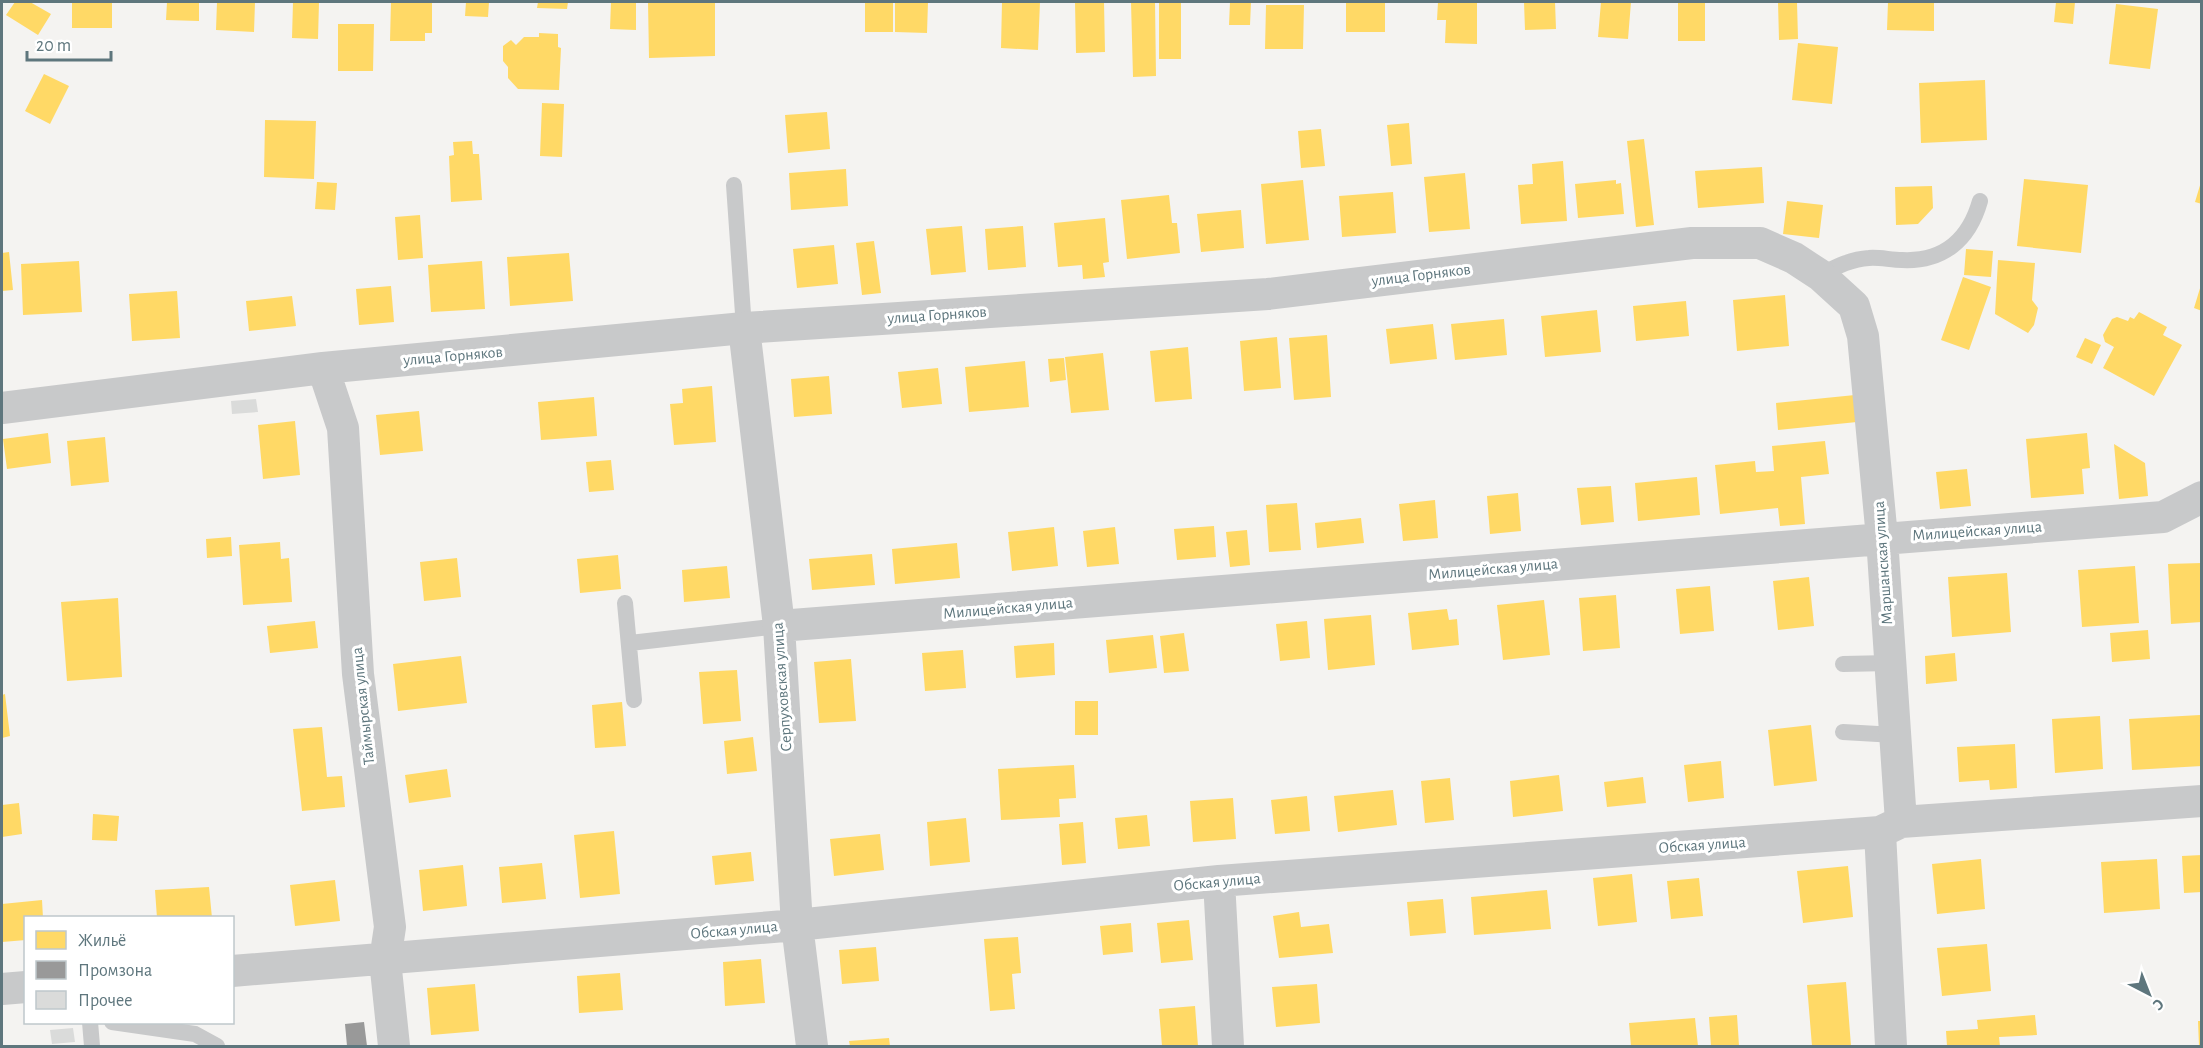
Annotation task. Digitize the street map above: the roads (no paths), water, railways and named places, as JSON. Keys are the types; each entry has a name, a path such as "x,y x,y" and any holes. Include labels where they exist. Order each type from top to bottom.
{"street":[{"name":"улица Горняков","path":"2,408 323,368 744,328 1268,294 1692,243 1760,243 1794,258 1820,275 1854,306"},
{"name":"Маршанская улица","path":"1854,306 1863,336 1882,538 1895,735 1891,827 1892,1047"},
{"name":"Серпуховская улица","path":"744,328 779,626 797,925 812,1047"},
{"name":"Таймырская улица","path":"323,368 343,428 358,674 390,927 386,960 394,1047"},
{"name":"Милицейская улица","path":"779,626 2163,517 2202,497"},
{"name":"Обская улица","path":"234,971 797,925 1219,881 2202,801"},
{"path":"1219,881 1228,1047"},
{"path":"2,989 24,987"}],"lane":[{"path":"734,185 744,328"},
{"path":"1820,275 1844,262 1869,258 1912,260 1929,258 1947,250 1974,222 1980,201"},
{"path":"625,603 634,700"},
{"path":"630,643 779,626"},
{"path":"1843,664 1890,663"},
{"path":"1843,732 1895,735"},
{"path":"90,1024 92,1047"},
{"path":"120,1024 195,1034 217,1047"}]}
